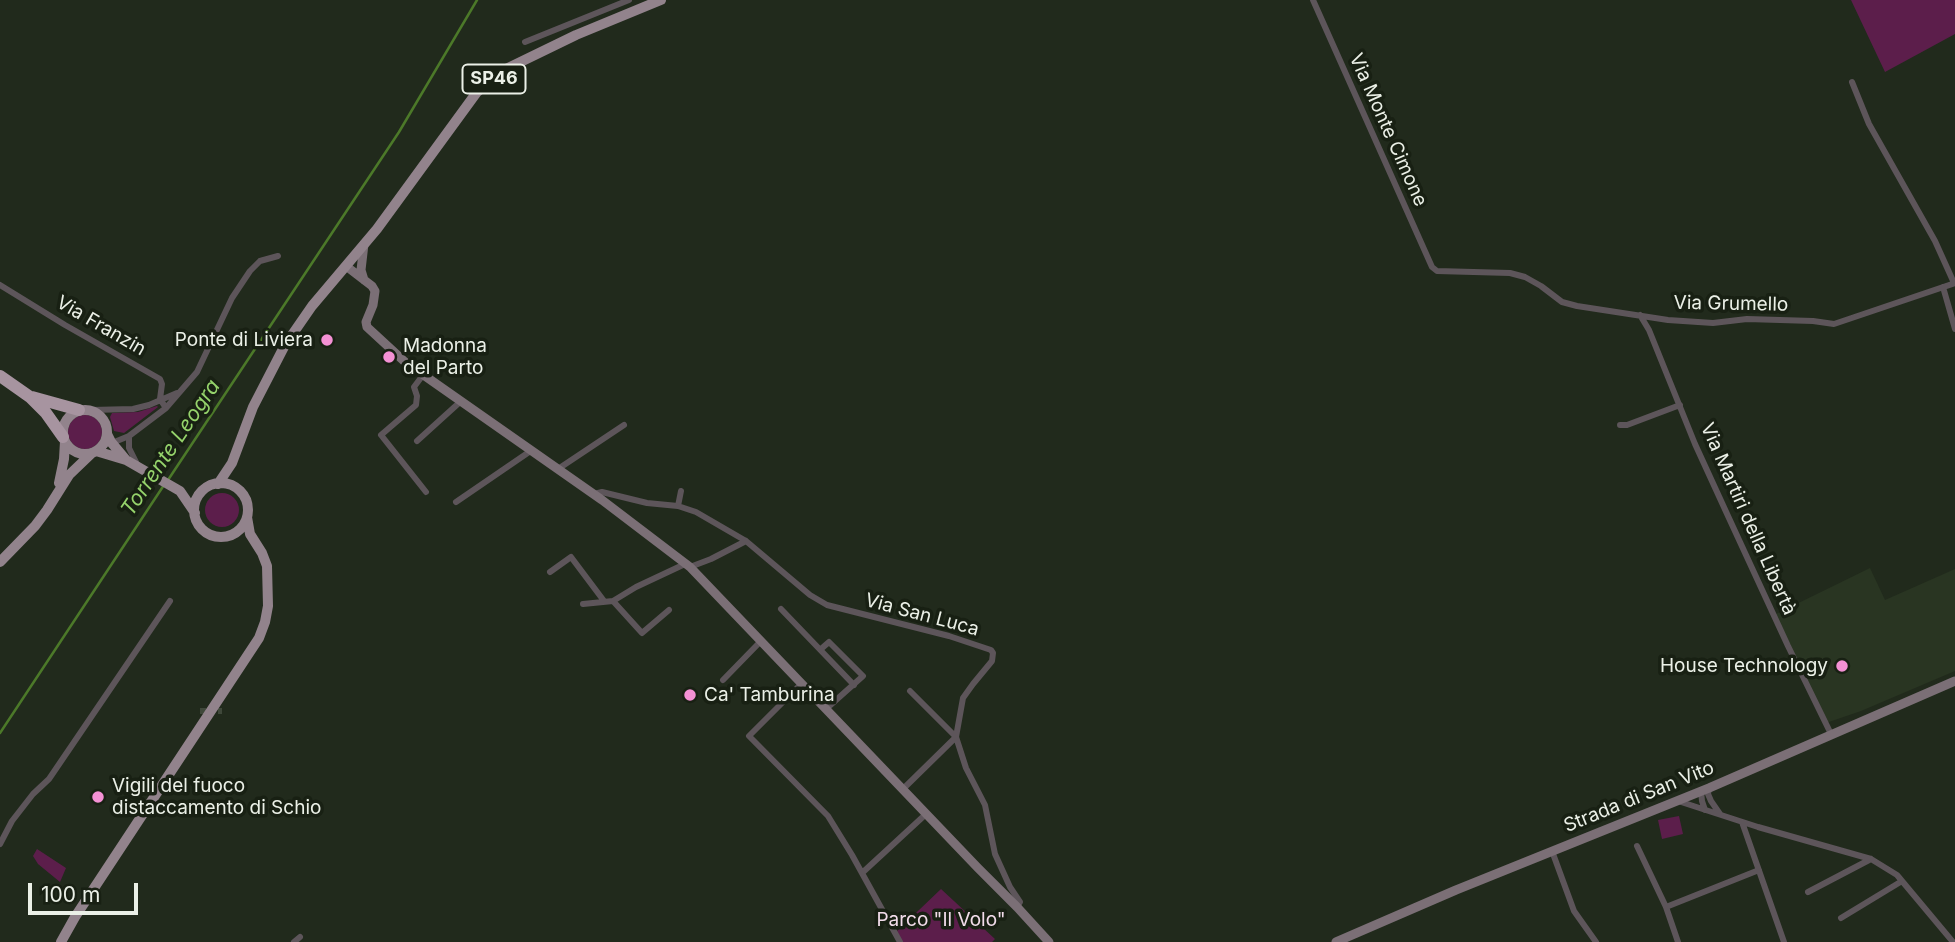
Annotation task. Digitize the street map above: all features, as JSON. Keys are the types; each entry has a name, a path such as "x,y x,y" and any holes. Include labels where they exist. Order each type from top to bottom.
{"highway":[{"path":"0,376 30,397 46,413 64,439"},
{"path":"30,397 85,410"}],"main road":[{"name":"SP46","path":"364,244 477,92 506,69 576,35 661,0"},
{"path":"218,484 232,463 253,407 285,345 312,306 364,244"},
{"path":"0,562 47,510 69,475 102,445 105,422 96,413 85,410 68,418 64,424 62,474 56,494"},
{"path":"64,439 73,451 85,454 102,445"},
{"path":"102,445 130,459 141,469 180,491 204,531 216,537 230,536 256,545"},
{"path":"102,445 130,459"},
{"path":"61,942 259,638 265,622 268,606 267,566 250,534 246,501 232,481 232,463"},
{"path":"180,491 218,484 237,488"},
{"path":"195,513 196,501 207,488"},
{"path":"230,536 239,530 247,517"}],"street":[{"path":"525,42 629,0"},
{"name":"Via Monte Cimone","path":"1312,0 1432,267 1437,271"},
{"path":"1852,82 1869,124 1935,241 1954,283"},
{"path":"364,244 361,270 364,279"},
{"path":"102,445 129,436 166,408 197,372 241,282 261,261 278,256"},
{"path":"346,265 375,291 367,327 405,362 594,494 687,566 1049,942"},
{"name":"Via Grumello","path":"1437,271 1510,274 1525,277 1562,302 1668,320 1713,323 1747,319 1834,324 1954,283"},
{"name":"Via Franzin","path":"0,285 160,379 160,400 166,408"},
{"path":"1943,287 1955,329"},
{"name":"Via Martiri della Libertà","path":"1640,315 1649,330 1722,504 1831,734"},
{"path":"423,375 414,387 416,405 381,435 426,492"},
{"path":"85,410 133,409 181,391"},
{"path":"417,441 460,402"},
{"path":"1620,425 1627,425 1680,405"},
{"path":"558,469 624,425"},
{"path":"129,436 130,459"},
{"path":"456,502 532,450"},
{"path":"678,506 681,491"},
{"name":"Via San Luca","path":"594,494 601,492 647,503 678,506 696,512 746,541 810,595 827,605 949,636 991,650 992,662 963,698 956,737 966,768 985,805 995,854 1020,902 1017,907"},
{"path":"583,604 613,601 636,587 711,559 746,541"},
{"path":"550,572 571,557 604,601"},
{"path":"0,844 12,821 49,779 170,601"},
{"path":"613,601 642,633 669,610"},
{"path":"781,609 854,685"},
{"path":"723,680 760,642"},
{"path":"821,649 829,642 863,676 827,709"},
{"name":"Strada di San Vito","path":"1336,942 1705,789 1955,681"},
{"path":"801,684 749,736 828,816 900,942"},
{"path":"903,789 956,737 910,691"},
{"path":"1705,789 1702,800 1705,810"},
{"path":"1705,789 1722,815"},
{"path":"1677,800 1884,865 1897,875 1953,942"},
{"path":"862,873 926,814"},
{"path":"1742,822 1784,942"},
{"path":"1637,846 1666,907 1678,942"},
{"path":"1552,851 1574,911 1596,942"},
{"path":"1808,892 1871,859"},
{"path":"1666,907 1759,870"},
{"path":"1841,918 1902,881"},
{"path":"294,942 300,937"}],"shaded area":[{"path":"1870,568 1885,600 1955,569 1955,671 1826,723 1774,615"}],"green space":[{"path":"1851,0 1955,0 1955,34 1885,72"},
{"path":"157,406 124,433 114,431 110,417 112,413 138,412"},
{"path":"85,415 97,420 102,432 97,444 85,449 73,444 68,432 73,420"},
{"path":"222,493 234,498 239,510 234,522 222,527 210,522 205,510 210,498"},
{"path":"1679,816 1683,834 1662,839 1658,820"},
{"path":"37,849 66,868 60,882 38,864 33,856"},
{"name":"Parco \"Il Volo\"","path":"941,889 995,939 992,942 902,942 897,931"}],"waterway":[{"name":"Torrente Leogra","path":"168,480 399,132 477,0"},
{"name":"Torrente Leogra","path":"0,733 164,485"}],"tunnel":[{"path":"200,711 222,711"}],"place":[{"name":"Ponte di Liviera","path":"327,340"},
{"name":"Madonna del Parto","path":"389,357"},
{"name":"House Technology","path":"1842,666"},
{"name":"Ca' Tamburina","path":"690,695"},
{"name":"Vigili del fuoco distaccamento di Schio","path":"98,797"}]}
